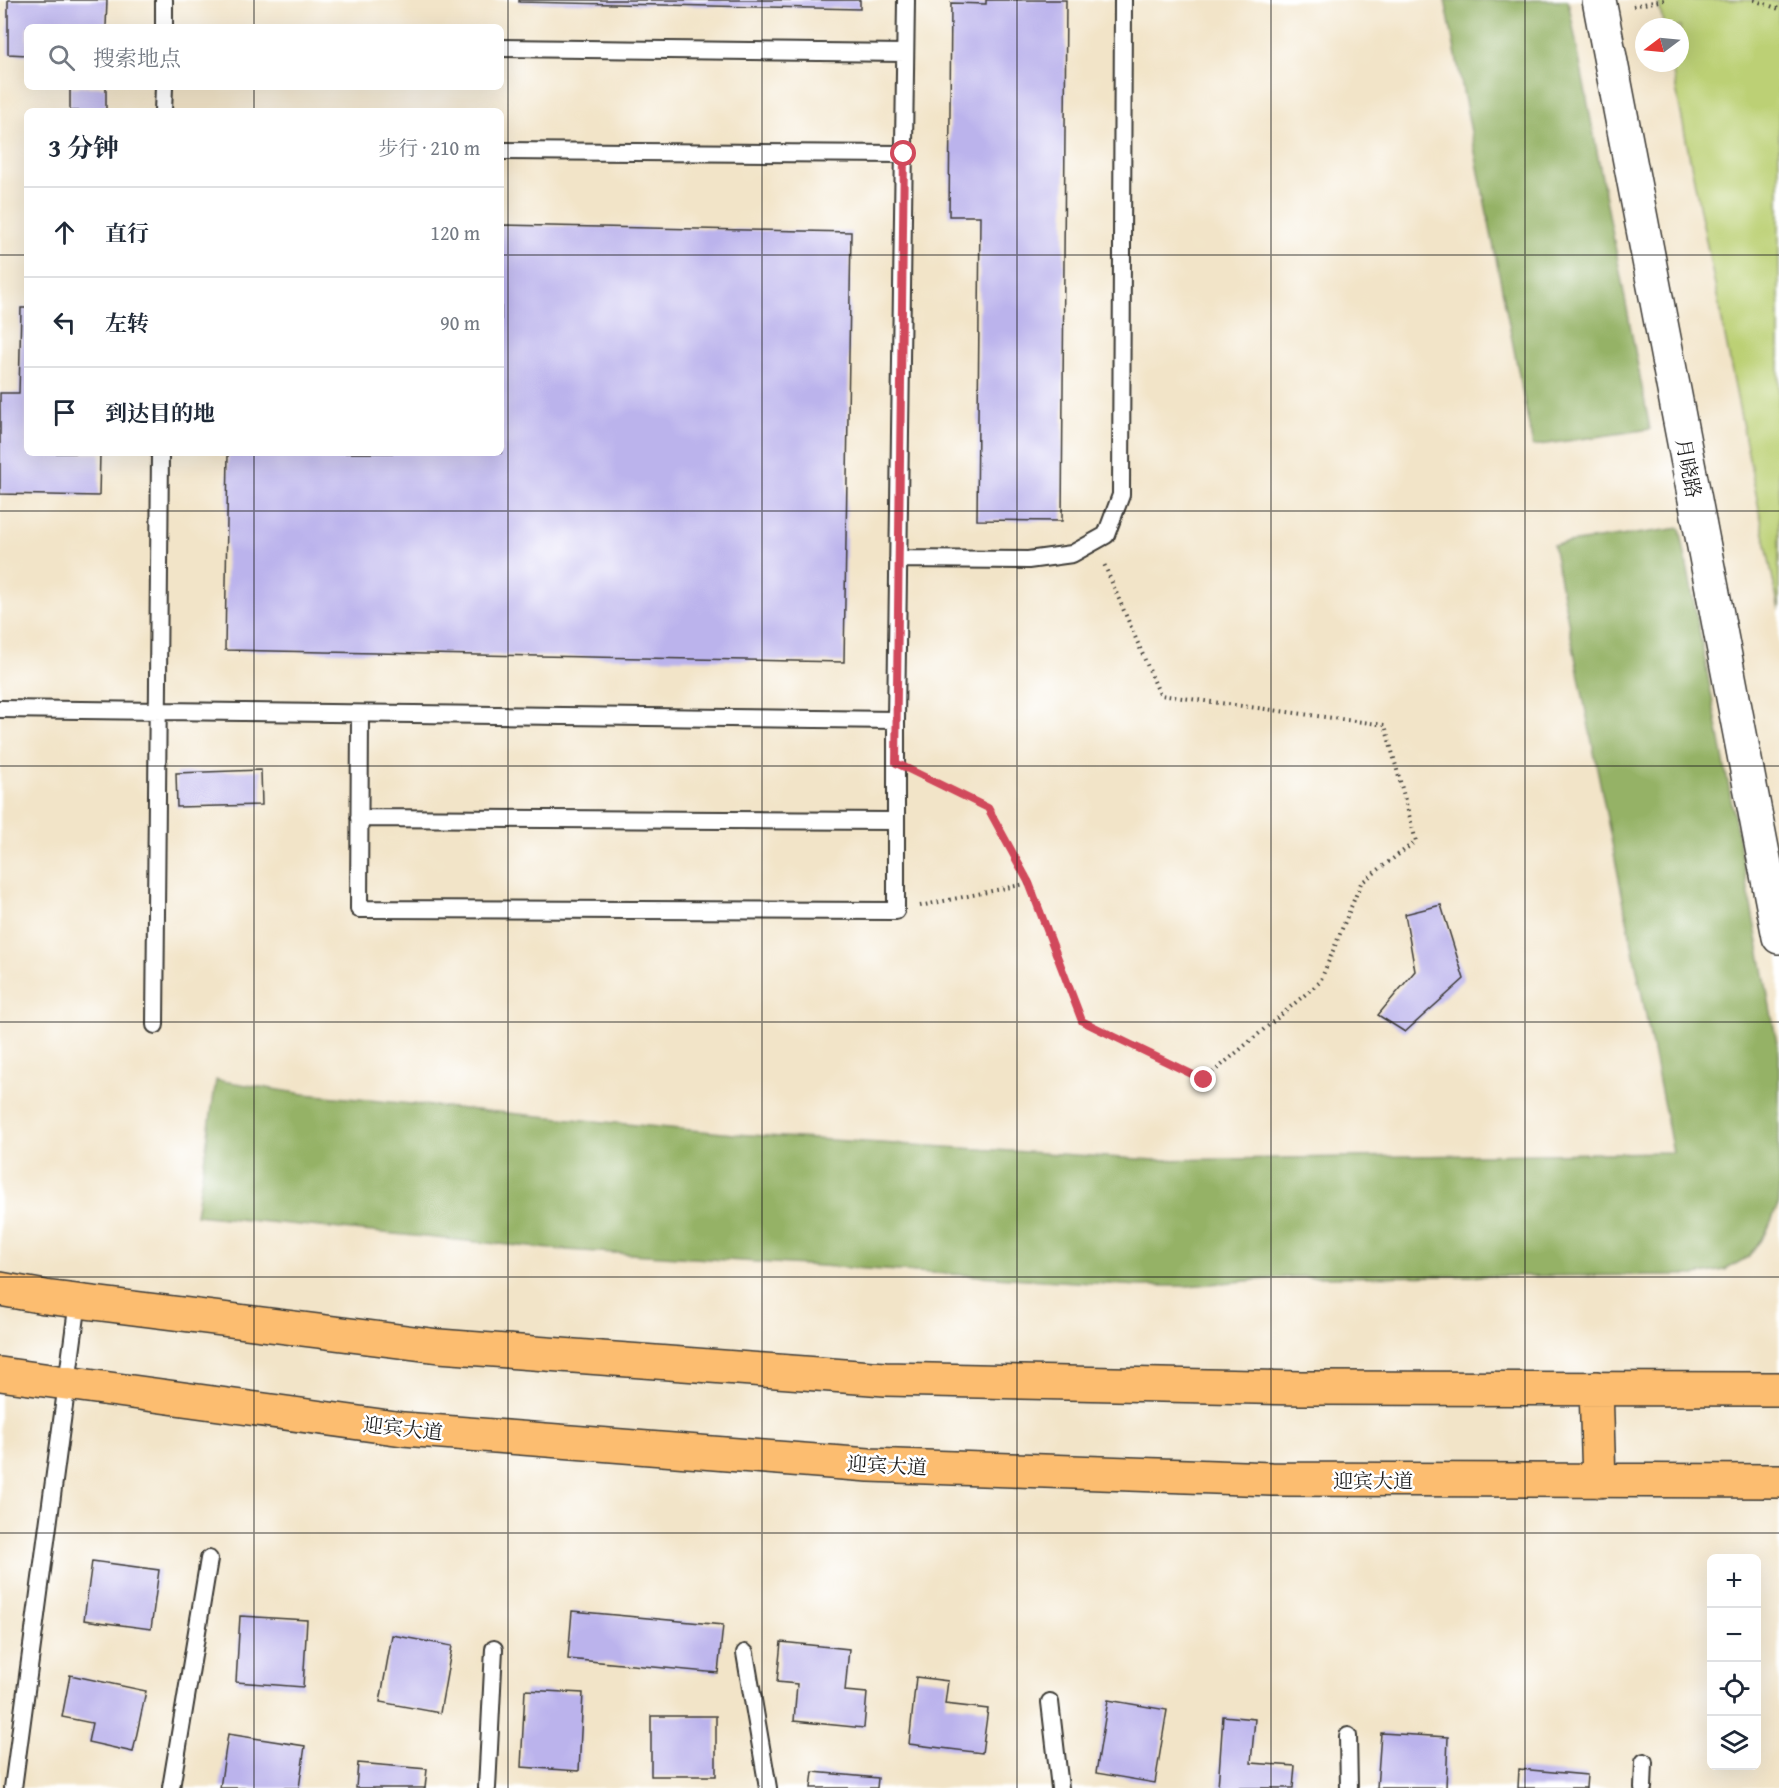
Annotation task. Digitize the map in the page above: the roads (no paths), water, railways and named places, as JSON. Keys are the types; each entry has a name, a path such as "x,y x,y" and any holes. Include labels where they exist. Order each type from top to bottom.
{"highway":[{"path":"0,1289 78,1301 439,1346 885,1379 1302,1388 1779,1389"},
{"name":"迎宾大道","path":"0,1374 403,1429 869,1466 1272,1479 1779,1481"},
{"path":"1596,1389 1599,1480"}],"street":[{"name":"月晓路","path":"1599,0 1779,937"}],"lane":[{"path":"164,0 164,24"},
{"path":"360,714 359,909 896,911 896,720 906,0"},
{"path":"898,559 1028,560 1072,554 1106,535 1121,495 1123,0"},
{"path":"504,48 905,53"},
{"path":"163,108 164,90"},
{"path":"504,151 904,154"},
{"path":"155,1025 160,456"},
{"path":"0,709 896,720"},
{"path":"359,818 896,821"},
{"path":"13,1788 78,1301"},
{"path":"171,1788 209,1559"},
{"path":"487,1788 494,1649"},
{"path":"745,1653 768,1788"},
{"path":"1050,1702 1060,1788"},
{"path":"1348,1736 1349,1788"},
{"path":"1643,1788 1644,1762"}]}
